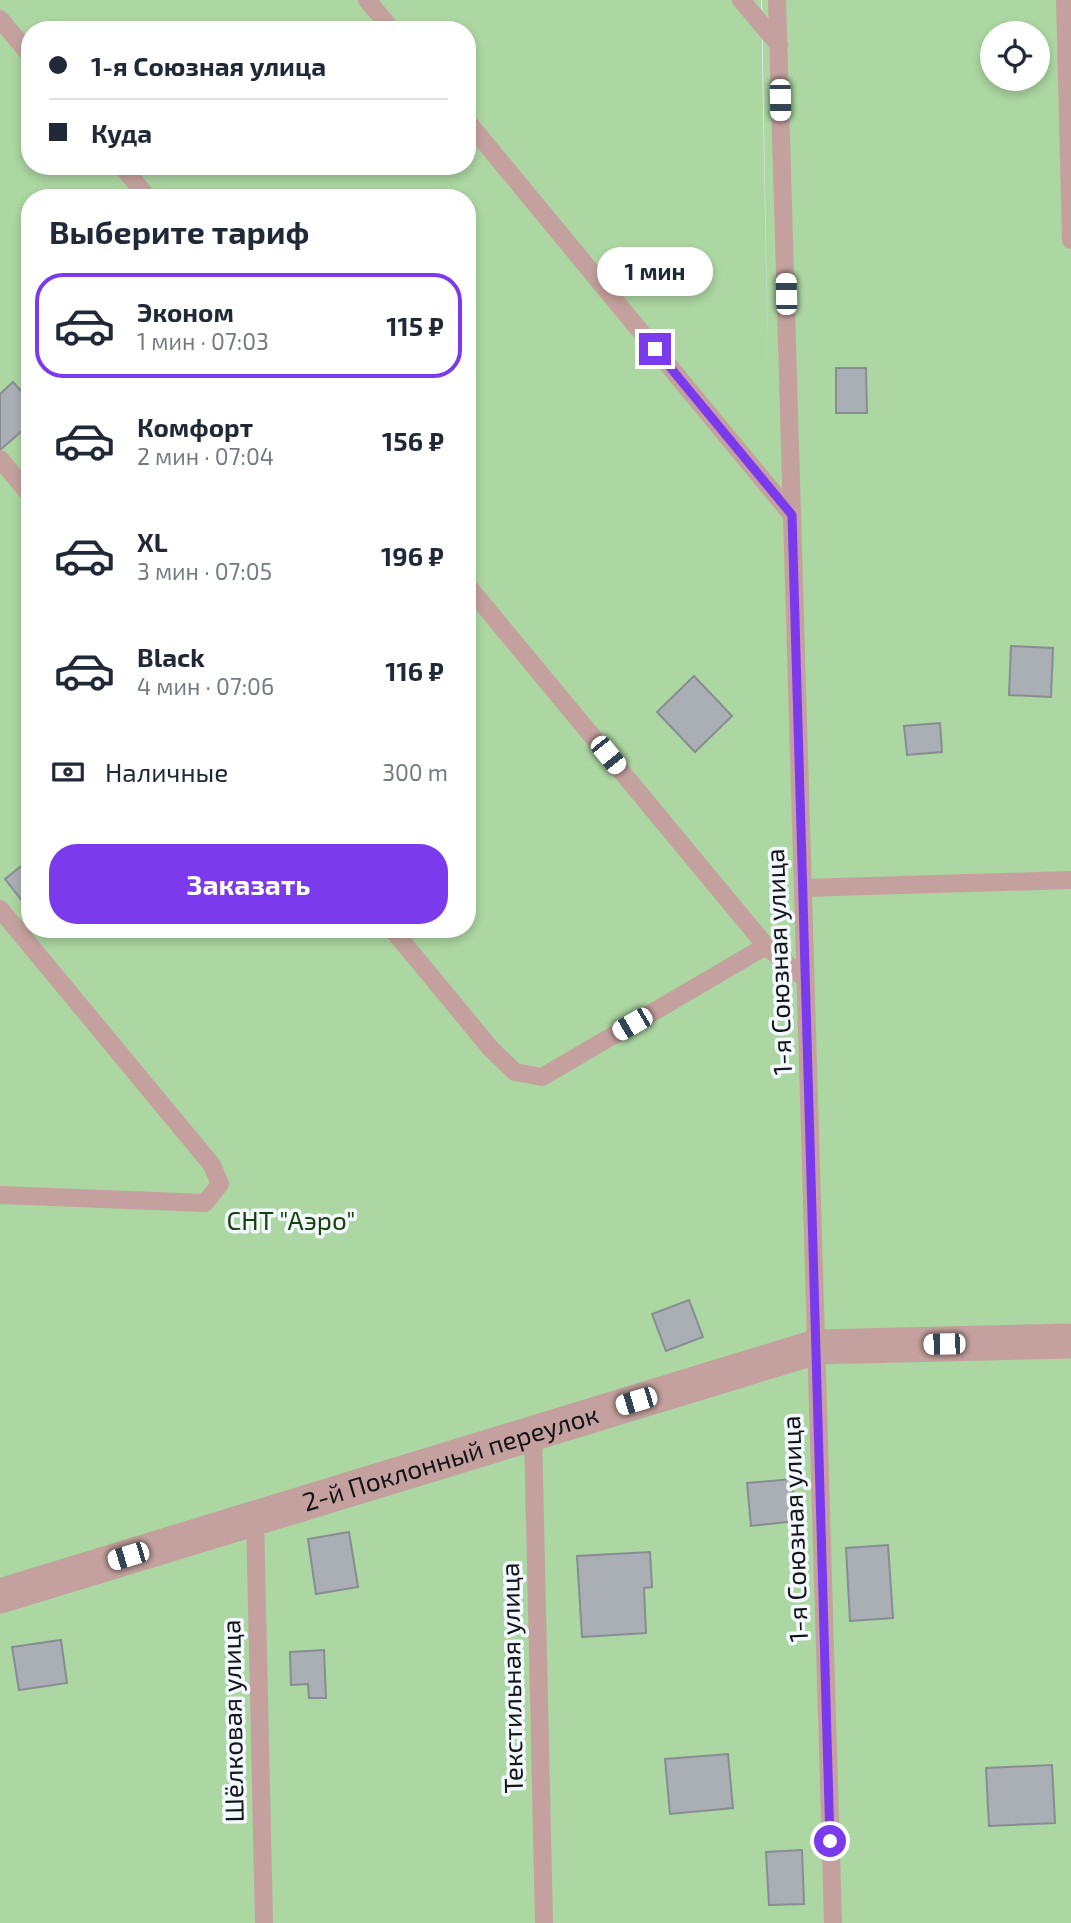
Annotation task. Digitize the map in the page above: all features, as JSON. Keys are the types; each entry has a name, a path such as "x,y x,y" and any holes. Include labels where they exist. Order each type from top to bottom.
{"street":[{"name":"2-й Поклонный переулок","path":"0,1595 816,1347 1071,1341"}],"lane":[{"path":"367,0 384,21"},
{"path":"741,0 779,45"},
{"name":"1-я Союзная улица","path":"777,0 833,1923"},
{"path":"1065,0 1071,240"},
{"path":"0,19 21,44"},
{"path":"476,132 792,515"},
{"path":"129,175 141,189"},
{"path":"0,459 21,484"},
{"path":"476,595 766,946 806,979"},
{"path":"803,888 1071,880"},
{"path":"0,909 21,934"},
{"path":"0,1195 205,1203 220,1184 212,1165 24,938"},
{"path":"399,938 491,1049 515,1072 542,1077 766,946"},
{"name":"Текстильная улица","path":"533,1432 544,1923"},
{"name":"Шёлковая улица","path":"255,1517 264,1923"}],"green space":[{"name":"СНТ \"Аэро\"","path":"0,0 761,0 768,370 762,0 1071,0 1071,1923 0,1923"}],"building":[{"path":"836,368 866,368 867,413 836,413"},
{"path":"13,382 21,391 21,432 0,450 0,394"},
{"path":"1011,646 1053,648 1051,697 1009,695"},
{"path":"694,676 732,716 695,752 657,712"},
{"path":"940,723 942,752 907,755 904,726"},
{"path":"21,866 21,899 5,879"},
{"path":"689,1300 703,1337 666,1351 652,1314"},
{"path":"792,1479 796,1521 751,1526 747,1483"},
{"path":"349,1532 358,1587 316,1594 308,1539"},
{"path":"888,1545 893,1618 850,1621 846,1548"},
{"path":"650,1552 652,1587 644,1588 646,1633 582,1637 577,1556"},
{"path":"61,1640 67,1683 19,1690 12,1647"},
{"path":"324,1650 326,1698 309,1698 308,1684 291,1685 290,1652"},
{"path":"728,1754 733,1808 670,1814 665,1759"},
{"path":"1052,1765 1055,1823 989,1826 986,1768"},
{"path":"802,1850 804,1904 769,1905 766,1852"}],"route":[{"path":"655,349 792,515 830,1841"}]}
